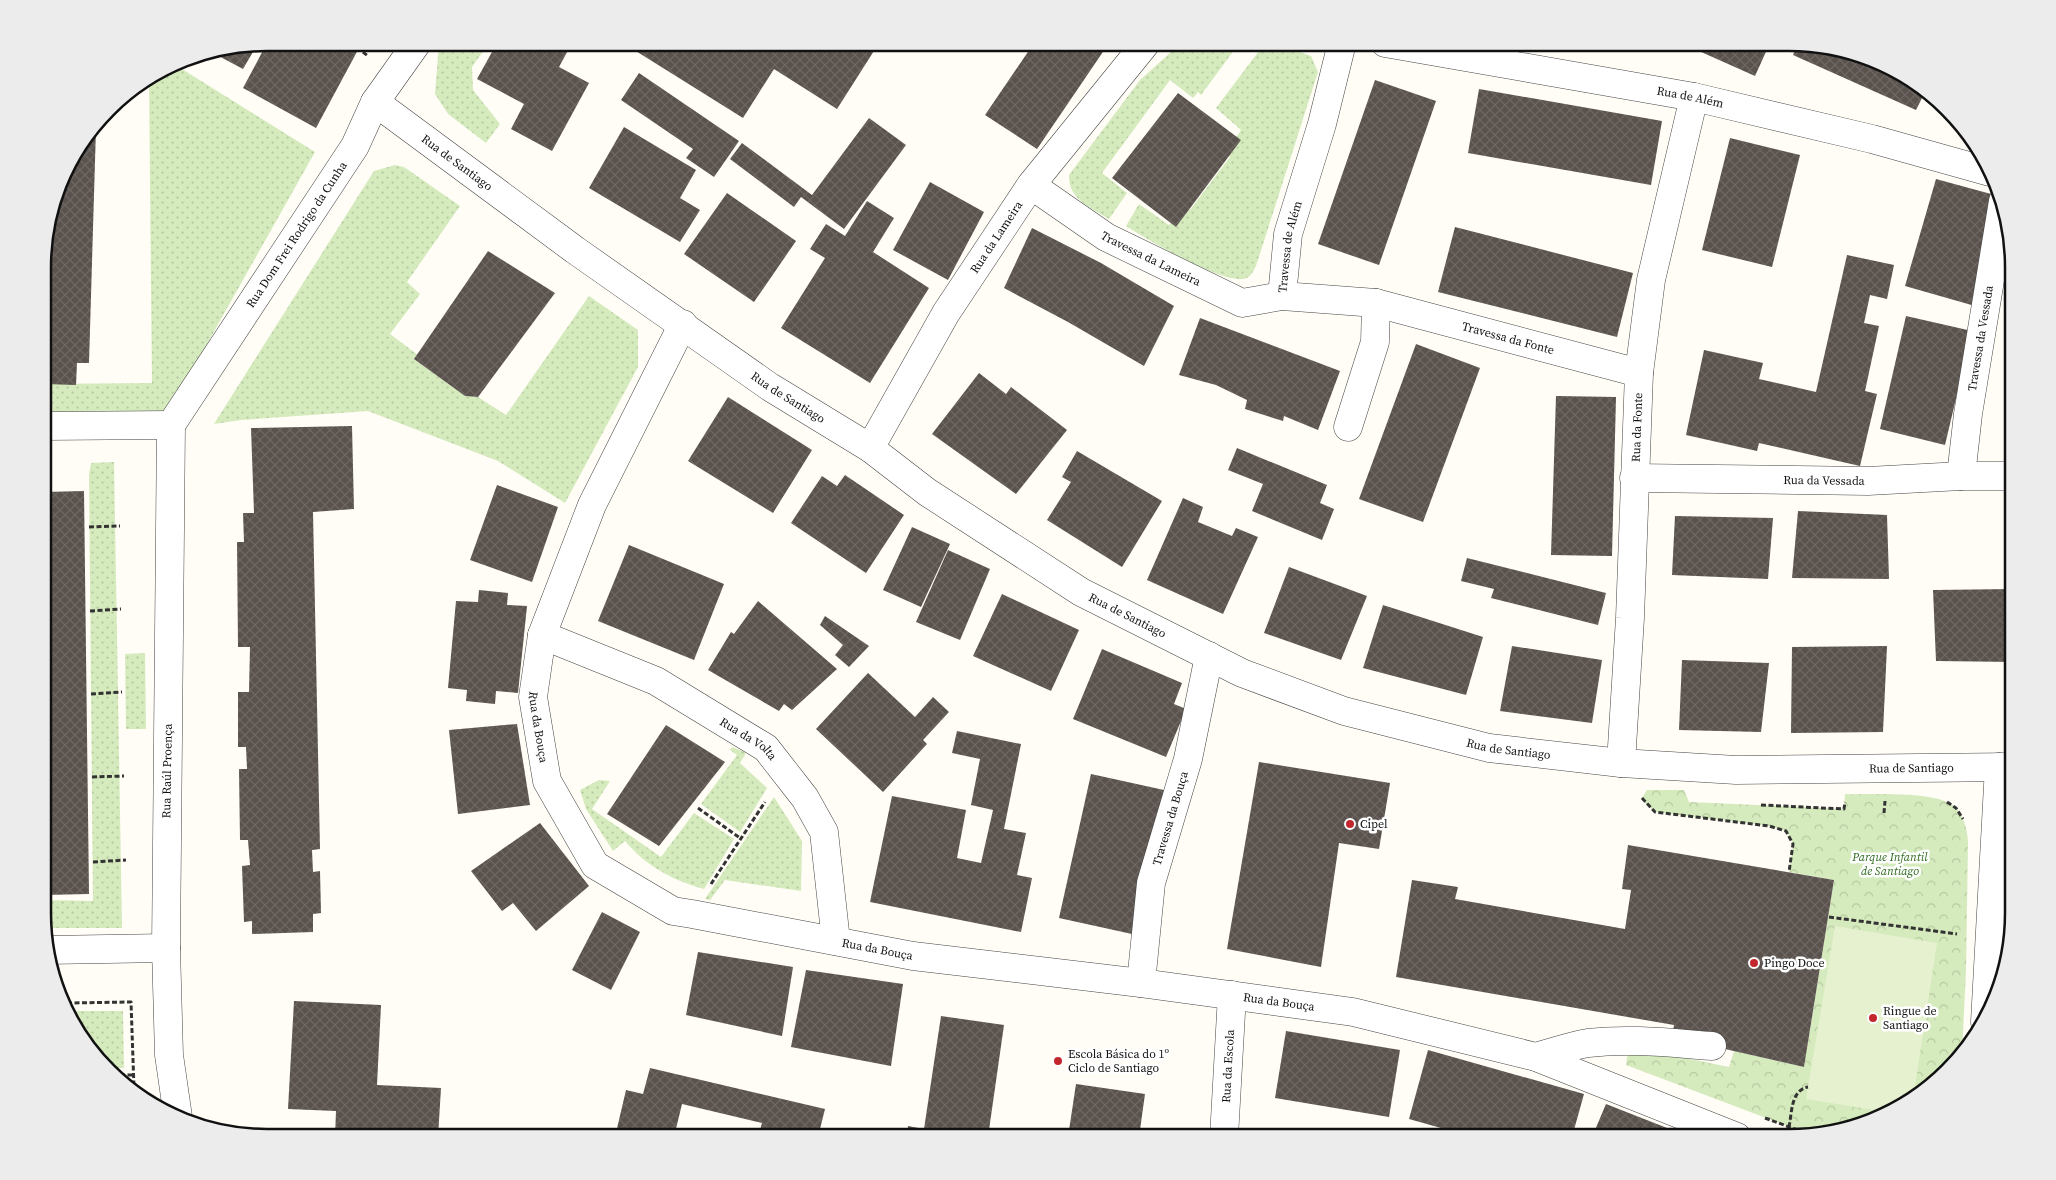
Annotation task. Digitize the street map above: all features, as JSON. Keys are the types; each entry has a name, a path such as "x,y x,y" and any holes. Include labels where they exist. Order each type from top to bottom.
{"street":[{"name":"Rua Dom Frei Rodrigo da Cunha","path":"171,425 355,146 375,102 411,51"},
{"name":"Rua da Lameira","path":"870,448 946,313 1031,185 1139,51"},
{"name":"Travessa de Além","path":"1340,51 1322,124 1288,234 1282,296 1376,303"},
{"name":"Rua de Além","path":"1436,51 1694,97 1872,139 1982,170"},
{"name":"Rua da Fonte","path":"1621,763 1630,618 1634,478 1640,373 1652,280 1694,97"},
{"name":"Rua de Santiago","path":"375,102 575,250 683,324 770,387 870,448 927,492 1081,592 1242,673 1344,710 1489,748 1621,763 1736,770 2005,767"},
{"name":"Travessa da Lameira","path":"1031,185 1106,237 1242,303 1282,296"},
{"name":"Travessa da Vessada","path":"1961,476 1968,414 2000,221"},
{"name":"Travessa da Fonte","path":"1376,303 1640,373"},
{"path":"1348,427 1375,342 1376,303"},
{"name":"Rua da Bouça","path":"683,324 592,505 542,635 533,697 547,781 595,865 673,911 913,956 1141,983 1353,1012 1536,1057 1717,1129"},
{"path":"51,426 171,425"},
{"name":"Rua Raúl Proença","path":"171,425 166,948 170,1055 177,1109"},
{"name":"Rua da Vessada","path":"1634,478 1868,481 1961,476 2005,476"},
{"name":"Rua da Volta","path":"542,635 656,681 766,748 806,798 824,832 836,941"},
{"name":"Travessa da Bouça","path":"1141,983 1151,883 1188,759 1209,656"},
{"path":"1975,1022 1990,938 2005,778"},
{"path":"54,950 166,948"},
{"name":"Rua da Escola","path":"1224,1129 1232,995"},
{"path":"1536,1057 1570,1046 1607,1042 1633,1041 1712,1046"}],"path":[{"path":"89,527 120,526"},
{"path":"90,612 121,610"},
{"path":"91,694 122,692"},
{"path":"692,914 740,838 786,773"},
{"path":"92,778 124,776"},
{"path":"1757,805 1844,809 1845,794"},
{"path":"1644,795 1641,799 1654,812 1769,826 1786,831 1791,836 1793,844 1789,872"},
{"path":"1884,813 1885,795"},
{"path":"1940,799 1956,808 1964,822"},
{"path":"698,808 740,838"},
{"path":"93,862 126,860"},
{"path":"1829,917 1990,938"},
{"path":"71,1003 131,1002 134,1082"},
{"path":"125,1075 133,1075"},
{"path":"1789,1127 1796,1094 1801,1089 1808,1087"}],"green space":[{"path":"438,51 483,51 472,67 473,90 500,124 486,143 448,114 435,94"},
{"path":"1172,51 1233,51 1201,95 1198,92 1193,98 1170,80 1102,173 1127,193 1109,219 1088,207 1076,197 1072,190 1069,175 1140,80"},
{"path":"1259,51 1297,51 1311,56 1318,72 1256,266 1248,277 1243,279 1218,274 1201,267 1150,241 1126,226 1139,204 1169,225 1186,205 1190,210 1230,157 1226,153 1241,130 1216,108"},
{"path":"182,69 315,152 167,415 51,417 51,384 152,383 149,87 171,73"},
{"path":"395,165 404,167 460,206 407,282 420,294 390,334 418,355 414,359 465,396 478,397 506,415 589,296 638,330 638,367 565,503 498,461 368,411 241,420 214,424 374,171"},
{"path":"114,462 122,928 52,928 51,900 93,901 89,475 91,463"},
{"path":"145,653 146,729 126,729 125,654"},
{"path":"732,747 745,752 740,763 767,788 740,832 701,804 737,755 730,750"},
{"path":"599,780 610,781 592,809 661,857 694,813 734,839 704,889 660,871 642,858 625,841 613,851 586,809 580,790"},
{"name":"Parque Infantil de Santiago","path":"1647,790 1684,790 1689,802 1844,809 1845,794 1904,795 1935,798 1948,802 1956,808 1965,823 1968,841 1963,1040 1942,1066 1909,1092 1885,1107 1831,1125 1794,1129 1626,1065 1627,1057 1630,1054 1671,1055 1729,1067 1734,1051 1804,1067 1834,880 1789,872 1793,844 1786,831 1769,826 1655,812 1641,799"},
{"path":"774,797 802,841 801,891 725,880 710,900 705,899"},
{"name":"Ringue de Santiago","path":"1835,926 1937,943 1915,1088 1897,1100 1876,1110 1806,1099"},
{"path":"74,1011 123,1011 124,1068 114,1066 88,1033"}],"building":[{"path":"263,51 357,51 316,128 243,88"},
{"path":"493,51 568,51 559,67 589,83 552,151 511,129 524,104 477,79"},
{"path":"636,51 874,51 837,109 774,69 743,118"},
{"path":"1029,51 1104,51 1037,149 985,115"},
{"path":"1699,51 1766,51 1755,76"},
{"path":"1795,51 1817,53 1859,63 1885,73 1922,98 1916,110 1793,55"},
{"path":"253,52 243,69 220,57"},
{"path":"639,73 739,141 714,177 686,158 693,149 621,100"},
{"path":"1375,80 1436,101 1379,265 1318,244"},
{"path":"1479,89 1662,121 1651,185 1468,153"},
{"path":"1178,93 1241,140 1176,227 1112,178"},
{"path":"869,118 906,145 844,229 801,197 794,207 730,159 742,143 812,195"},
{"path":"624,127 696,170 680,198 700,210 680,242 589,188"},
{"path":"96,136 89,363 77,363 76,385 51,384 51,267 53,239 63,197 73,171"},
{"path":"1730,138 1800,155 1772,267 1702,250"},
{"path":"1936,179 1992,194 1998,214 1975,306 1905,286"},
{"path":"930,182 984,212 948,280 893,250"},
{"path":"727,193 796,241 754,302 684,254"},
{"path":"867,201 894,218 873,252 929,288 870,383 781,328 825,258 810,249 826,224 845,236"},
{"path":"1455,227 1633,273 1617,337 1438,292"},
{"path":"1032,228 1101,263 1174,306 1144,366 1004,288"},
{"path":"488,251 555,293 478,397 465,396 414,359"},
{"path":"1847,255 1894,265 1887,299 1870,295 1864,323 1879,326 1865,391 1877,394 1860,466 1759,443 1757,451 1686,435 1704,350 1763,363 1759,379 1816,392"},
{"path":"1906,316 1972,331 1945,445 1880,429"},
{"path":"1200,318 1340,371 1318,430 1284,416 1283,421 1245,409 1247,400 1216,385 1179,375"},
{"path":"1416,344 1480,368 1423,522 1359,499"},
{"path":"979,373 1006,394 1011,387 1067,430 1016,494 932,434"},
{"path":"1556,396 1616,397 1612,556 1551,555"},
{"path":"728,397 812,450 773,513 688,461"},
{"path":"352,426 354,509 313,512 320,849 312,850 313,872 320,871 321,913 313,914 313,932 252,934 252,921 244,922 242,866 250,865 248,840 240,840 239,769 247,769 246,747 238,747 238,692 249,692 250,647 238,647 237,542 244,542 243,513 254,513 251,428"},
{"path":"1237,448 1327,485 1320,503 1334,509 1322,540 1252,511 1263,484 1228,470"},
{"path":"1077,451 1162,501 1122,567 1047,520 1071,482 1062,477"},
{"path":"845,475 904,515 866,573 791,523 822,476 837,486"},
{"path":"497,485 558,507 532,582 470,560"},
{"path":"84,491 89,894 51,895 51,492"},
{"path":"1183,498 1203,507 1198,522 1232,536 1236,528 1258,537 1223,614 1147,580"},
{"path":"1798,511 1887,515 1889,579 1792,578"},
{"path":"1675,516 1773,518 1768,579 1672,575"},
{"path":"912,527 950,544 921,607 883,590"},
{"path":"629,545 724,584 694,660 598,621"},
{"path":"948,550 990,569 960,640 916,622"},
{"path":"1467,558 1606,593 1598,625 1491,598 1494,589 1461,581"},
{"path":"1289,567 1367,596 1341,660 1264,633"},
{"path":"2005,589 2005,662 1936,661 1933,590"},
{"path":"479,590 508,593 507,605 527,606 518,693 496,691 495,704 466,701 467,690 448,688 456,601 478,602"},
{"path":"1002,594 1079,630 1051,691 973,656"},
{"path":"758,601 837,669 792,710 784,704 779,711 708,670 731,632 734,634"},
{"path":"1383,605 1483,637 1466,695 1363,668"},
{"path":"825,616 869,646 849,667 835,655 843,645 820,625"},
{"path":"1512,646 1602,660 1592,723 1500,711"},
{"path":"1887,646 1883,732 1791,733 1792,647"},
{"path":"1102,649 1182,683 1174,704 1186,709 1166,757 1073,719"},
{"path":"1682,660 1769,663 1761,732 1679,730"},
{"path":"868,673 915,717 933,697 949,712 923,740 927,744 883,792 816,729"},
{"path":"517,724 530,805 458,814 449,730"},
{"path":"666,725 725,762 659,846 607,814"},
{"path":"957,731 1021,744 1004,829 1026,833 1017,875 1032,878 1021,932 870,902 892,796 966,810 957,858 981,863 993,810 971,805 980,759 952,753"},
{"path":"1259,762 1390,783 1379,849 1339,843 1321,967 1227,949"},
{"path":"1091,774 1164,790 1132,934 1059,918"},
{"path":"540,823 589,886 536,931 513,903 502,911 471,871"},
{"path":"1628,845 1834,880 1804,1067 1672,1037 1674,1025 1396,977 1412,880 1458,887 1455,899 1625,929 1631,890 1622,889"},
{"path":"602,912 640,932 611,990 572,970"},
{"path":"698,952 793,967 782,1036 686,1015"},
{"path":"806,970 903,984 891,1066 791,1047"},
{"path":"294,1001 381,1005 377,1085 441,1088 438,1129 335,1129 336,1111 288,1109"},
{"path":"941,1016 1004,1025 989,1129 924,1129"},
{"path":"1286,1031 1400,1050 1389,1117 1275,1098"},
{"path":"1428,1050 1584,1094 1574,1129 1445,1129 1409,1119"},
{"path":"650,1068 825,1109 820,1129 760,1129 762,1123 682,1104 676,1129 617,1129 626,1090 643,1094"},
{"path":"1076,1084 1145,1094 1140,1129 1069,1129"},
{"path":"1606,1104 1670,1129 1595,1129"},
{"path":"908,1126 924,1129 908,1129"}],"place":[{"name":"Cipel","path":"1350,824"},
{"name":"Pingo Doce","path":"1754,963"},
{"name":"Ringue de Santiago","path":"1873,1018"},
{"name":"Escola Básica do 1º Ciclo de Santiago","path":"1058,1061"}]}
